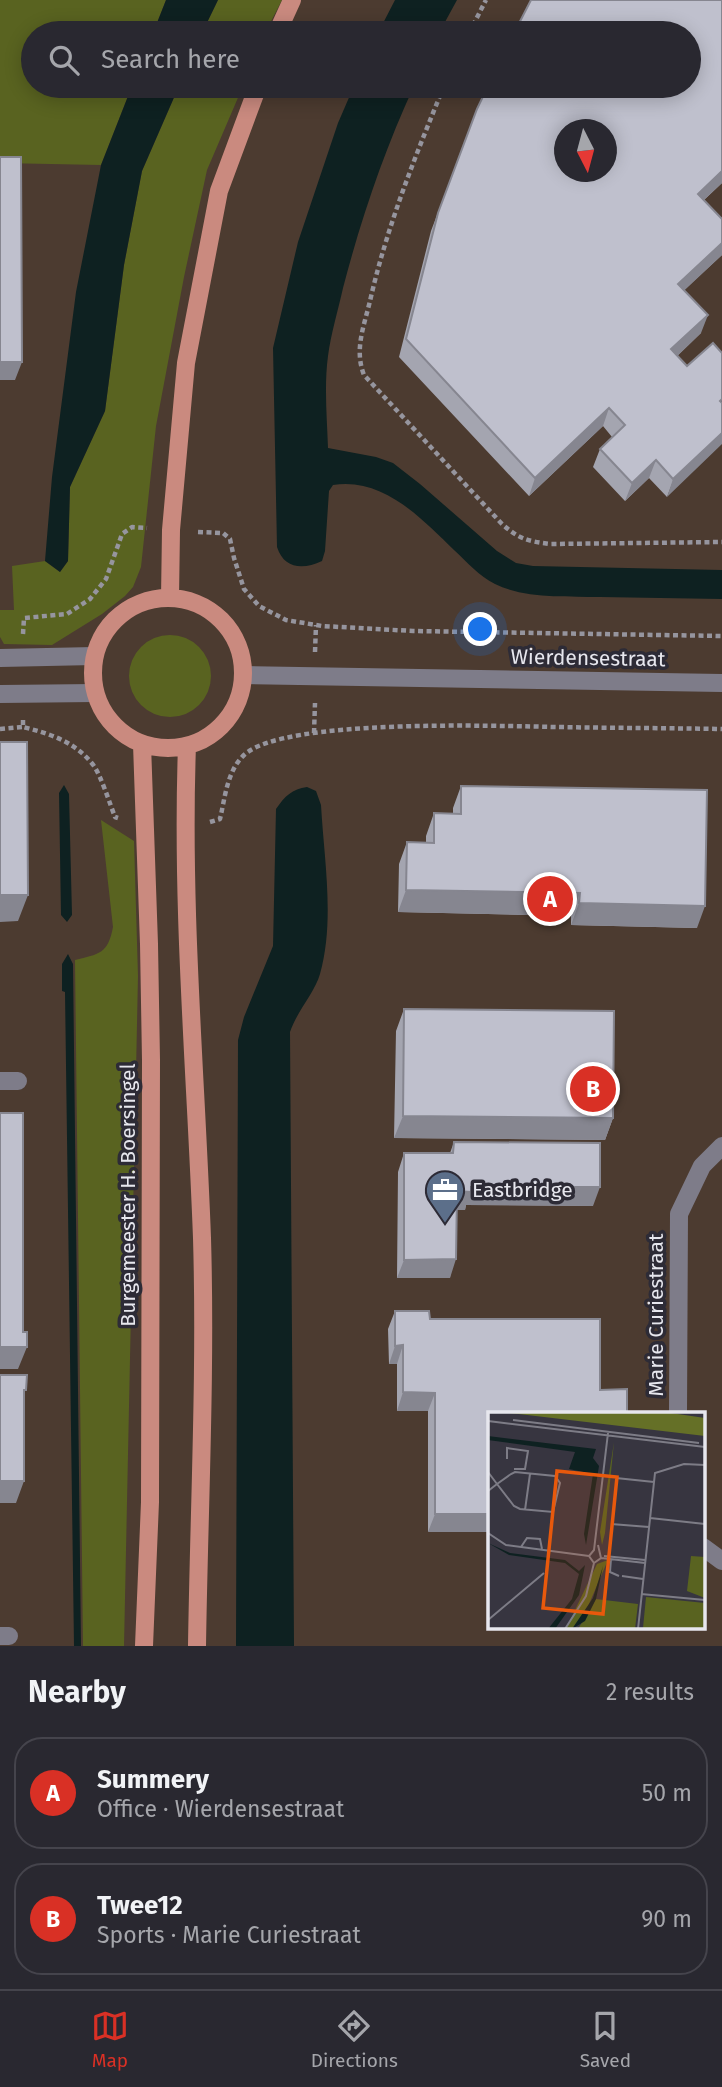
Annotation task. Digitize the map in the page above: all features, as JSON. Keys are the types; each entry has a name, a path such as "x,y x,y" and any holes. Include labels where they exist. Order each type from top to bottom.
{"main road":[{"path":"281,21 292,0"},
{"path":"170,598 171,530 186,363 219,191 254,98"},
{"path":"170,598 187,601 208,610 226,625 238,646 243,675 239,699 226,721 210,736 187,746 165,748 142,744 123,734 97,702 92,677 94,656 103,634 119,616 146,601 170,598"},
{"name":"Burgemeester H. Boersingel","path":"142,744 151,1060 150,1502 144,1646"},
{"path":"187,746 184,821 202,1239 197,1646"}],"street":[{"path":"0,657 94,656"},
{"name":"Wierdensestraat","path":"243,675 722,683"},
{"path":"0,694 95,692"},
{"name":"Marie Curiestraat","path":"678,1412 679,1214 702,1166 722,1146"},
{"path":"704,1548 722,1561"}],"path":[{"path":"475,21 486,0"},
{"path":"439,98 407,176 380,254 359,347 360,366 364,375 517,537 550,544 722,542"},
{"path":"0,729 23,727"}],"shaded area":[{"path":"0,0 722,0 722,1646 0,1646"},
{"path":"166,0 218,0 208,21 158,21"},
{"path":"395,0 457,0 446,21 384,21"},
{"path":"127,98 174,98 142,171 124,265 105,411 70,487 68,561 60,572 45,561 52,477 76,292 101,165"},
{"path":"349,98 409,98 365,211 335,322 326,379 328,448 393,463 497,551 516,563 533,566 722,570 722,599 560,596 507,589 478,573 428,525 400,503 368,487 351,484 333,485 329,491 322,561 308,566 295,566 284,560 277,547 273,348 298,242"},
{"path":"64,785 69,794 72,915 67,922 61,915 59,793"},
{"path":"307,787 316,791 321,805 328,911 320,974 290,1032 294,1646 236,1646 238,1040 244,1017 273,946 276,809 289,794"},
{"path":"68,954 73,964 81,1646 74,1646 65,992 62,991 62,964"}],"green space":[{"path":"0,0 166,0 158,21 21,21 21,98 127,98 101,165 0,163"},
{"path":"218,0 282,0 271,21 208,21"},
{"path":"174,98 238,98 207,170 184,277 156,426 141,567 133,587 102,614 52,645 4,644 0,637 0,610 14,610 12,566 45,561 60,572 68,561 70,487 105,411 124,265 142,171"},
{"path":"170,635 186,638 199,647 208,660 211,676 208,692 199,705 186,714 170,717 154,714 141,705 132,692 129,676 132,660 141,647 154,638"},
{"path":"101,820 134,841 138,976 124,1646 83,1646 75,960 105,948 113,927"}],"building":[{"path":"531,0 722,0 722,171 698,194 722,219 722,243 678,284 708,315 671,349 687,366 713,343 722,353 722,433 673,479 656,460 632,483 600,449 625,425 609,408 535,478 406,339 438,213 482,98 701,98 701,21 520,21"},
{"path":"0,157 21,157 22,362 0,362"},
{"path":"0,742 27,742 28,895 0,895"},
{"path":"461,786 707,790 705,906 579,903 580,893 406,890 407,842 434,843 434,813 461,814"},
{"path":"404,1009 614,1011 613,1118 403,1116"},
{"path":"0,1113 23,1113 23,1332 27,1332 27,1347 0,1347"},
{"path":"454,1142 600,1143 600,1187 471,1187 471,1192 457,1191 456,1259 404,1260 404,1153 453,1153"},
{"path":"395,1311 429,1311 430,1319 600,1319 600,1390 627,1389 627,1412 488,1412 488,1514 435,1514 435,1393 403,1392 403,1345 395,1346"},
{"path":"0,1375 27,1375 24,1390 24,1481 0,1481"}],"place":[{"name":"Summery","path":"550,899"},
{"name":"Twee12","path":"593,1089"},
{"name":"Eastbridge","path":"445,1224"}]}
